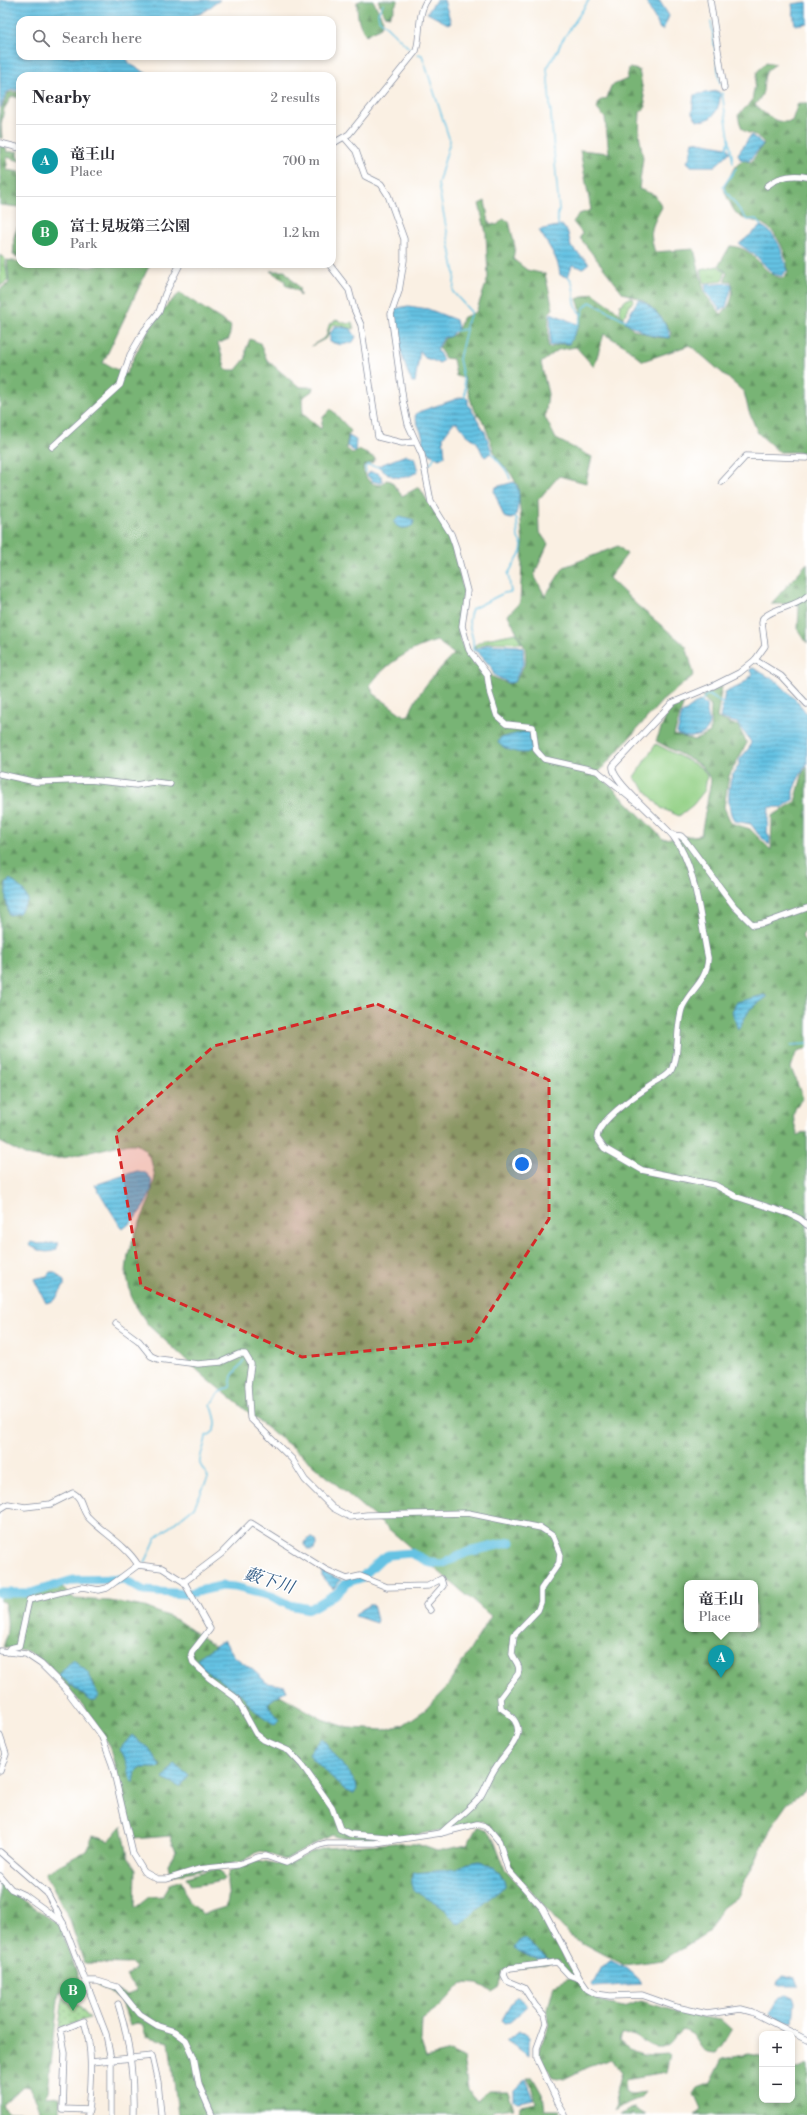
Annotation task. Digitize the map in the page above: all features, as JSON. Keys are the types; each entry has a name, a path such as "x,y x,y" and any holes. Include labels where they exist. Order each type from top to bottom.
{"street":[{"path":"336,142 345,138 416,51 419,41 421,14 427,0"},
{"path":"710,0 724,88"},
{"path":"345,138 356,151 365,176 381,184 388,195 404,239 404,260 399,291 391,314 406,416 424,465 429,497 451,534 467,591 462,626 469,650 487,674 490,694 497,716 506,724 533,727 536,750 544,759 597,771 646,810 673,835 690,867 708,958 707,969 683,1006 677,1028 672,1071 642,1091 608,1119 600,1128 597,1138 604,1148 642,1170 715,1185 738,1197 790,1214 800,1219 807,1225"},
{"path":"0,143 16,147"},
{"path":"767,186 785,176 807,177"},
{"path":"52,447 120,385 130,355 144,331 159,312 165,294 178,268"},
{"path":"332,268 348,290 361,325 378,437 402,443 415,442"},
{"path":"722,482 746,456 807,458"},
{"path":"646,810 614,774 613,766 672,703 726,680 739,673 755,660 765,646 762,623 763,618 775,610 801,602 807,596"},
{"path":"755,660 781,676 807,704"},
{"path":"0,774 36,782 90,780 136,785 162,782 170,784"},
{"path":"673,835 681,836 686,841 734,906 753,925 765,923 807,908"},
{"path":"116,1324 139,1341 151,1356 158,1359 198,1364 221,1362 239,1354 245,1354 251,1364 248,1385 250,1418 292,1459 305,1480 333,1508 342,1514 356,1517 368,1514 468,1513 541,1528 556,1540 560,1553 559,1563 541,1589 541,1602 538,1610 514,1635 512,1654 519,1665 519,1670 518,1674 500,1698 501,1708 511,1714 517,1723 518,1734 495,1769 480,1797 441,1833"},
{"path":"0,1508 8,1504 25,1507 51,1504 73,1493 79,1497 87,1516 111,1536 138,1565 162,1568 184,1582 210,1629 192,1652 191,1658 196,1666 236,1698 252,1730 259,1736 289,1751 302,1765 332,1807 340,1829 350,1834 395,1837 400,1840"},
{"path":"184,1582 221,1554 251,1523 326,1570 347,1579 363,1577 386,1587 428,1586 441,1579 443,1586 426,1605 430,1610"},
{"path":"7,1652 10,1648 19,1646 22,1641 23,1623 29,1600 82,1586 99,1590 107,1588 138,1565"},
{"path":"0,1651 26,1654 40,1664 65,1688 102,1737 112,1764 133,1854 140,1868 150,1876 157,1879 175,1878 199,1869 237,1866 258,1857 266,1856 286,1863 319,1845 328,1843 375,1843 400,1840 441,1833 477,1824 489,1829 499,1841 508,1870 543,1909 580,1979 587,1989 596,1994 610,1996 642,1995 676,2007 707,2014 741,2009 752,2012 807,2040"},
{"path":"0,1736 6,1754 0,1771"},
{"path":"0,1852 47,1893 63,1923 106,2034 111,2060 111,2115"},
{"path":"0,1876 11,1889 26,1896 63,1923"},
{"path":"565,2115 537,2058 537,2048 546,2023 544,2015 535,2005 524,1988 507,1981 504,1976 505,1971 510,1968 558,1962 569,1975 580,1979"},
{"path":"86,1981 97,1981 117,1987 139,2014 158,2026 174,2031 186,2040 194,2057 200,2085 212,2115"},
{"path":"118,2004 127,2036 130,2058 133,2115"},
{"path":"84,2021 90,2045 91,2062 88,2113 63,2109 65,2053 61,2030 84,2021"},
{"path":"91,2062 152,2056 158,2082 161,2115"}],"highlighted area":[{"path":"377,1004 549,1080 549,1219 471,1341 302,1357 141,1286 116,1133 214,1046"}],"green space":[{"path":"363,0 373,0 383,20 381,27 366,35 358,19 357,11 357,2"},
{"path":"378,0 398,0 390,16 384,15"},
{"path":"766,62 776,64 766,73 762,93 755,105 772,118 781,122 787,122 792,121 798,103 807,103 807,452 779,452 758,433 749,412 744,392 690,345 643,361 625,346 604,334 594,367 576,347 558,350 541,363 548,394 545,417 556,439 592,457 586,483 559,476 538,500 539,531 548,544 534,575 545,596 564,567 618,546 627,554 609,578 638,606 686,646 694,675 662,701 598,773 663,839 701,835 711,780 702,766 656,741 670,707 684,702 674,735 695,740 710,733 711,707 702,696 722,686 717,718 738,726 747,743 729,776 724,807 731,823 750,829 771,850 772,816 795,802 803,772 807,767 807,927 802,936 807,945 807,1048 796,1053 791,1068 803,1098 796,1107 794,1115 795,1124 798,1135 807,1132 807,1789 787,1804 773,1824 738,1896 722,1908 708,1932 663,1960 624,1965 570,1936 510,1867 502,1842 496,1833 482,1821 406,1837 364,1840 346,1839 332,1835 285,1860 261,1851 255,1853 244,1861 170,1876 168,1864 176,1851 170,1836 134,1839 130,1831 119,1780 109,1746 92,1716 48,1665 29,1652 3,1647 7,1630 7,1619 4,1602 0,1601 0,1595 19,1596 61,1587 75,1599 110,1601 145,1607 177,1620 238,1662 266,1687 322,1719 349,1728 384,1730 403,1725 425,1710 447,1687 491,1616 304,1457 206,1378 148,1325 132,1300 126,1272 128,1255 150,1199 155,1177 151,1160 144,1149 136,1144 125,1144 63,1158 43,1158 25,1155 0,1142 0,289 9,283 7,260 16,261 16,268 148,268 103,363 126,374 146,333 168,304 180,293 231,326 229,339 218,343 226,370 236,370 246,358 246,349 250,339 260,343 267,360 295,384 301,387 313,387 312,391 302,398 303,414 321,429 323,417 331,409 351,431 348,436 346,448 353,454 359,450 375,458 373,462 363,467 368,480 377,485 381,485 386,480 391,481 402,496 419,487 443,526 455,556 464,593 458,613 458,629 463,648 474,664 482,666 493,677 509,684 516,680 526,662 525,648 508,615 520,602 523,546 518,486 511,474 496,457 485,425 473,408 464,377 456,376 453,359 445,358 439,348 445,338 457,331 462,318 476,312 488,278 486,233 479,204 485,201 489,223 497,225 503,219 509,221 515,247 513,259 527,270 545,274 553,309 549,313 548,346 550,348 559,344 569,344 581,318 580,307 577,299 593,293 615,309 633,329 655,337 670,338 672,333 660,316 648,304 638,298 623,293 580,238 582,233 573,222 579,214 591,210 580,150 609,153 605,118 597,109 599,101 607,98 611,86 627,79 629,68 639,70 646,107 640,112 639,133 643,158 639,189 655,195 662,207 652,229 652,239 655,252 694,249 705,294 721,314 730,304 733,290 731,281 725,281 727,273 719,265 730,246 747,251 769,272 776,276 783,278 788,272 784,252 774,233 763,224 739,216 732,207 724,189 734,168 743,160 750,162 752,161 764,143 755,135 745,131 740,123 738,115 752,101 757,72","holes":["437,641 454,654 422,690 409,715 404,716 373,693 370,685 376,677 391,663 409,652"]},
{"path":"16,92 16,98 12,96 4,109 1,125 2,139 0,138 0,111 8,93"},
{"path":"0,145 6,148 7,152 16,151 16,160 7,157 7,170 16,171 16,207 0,205"},
{"path":"16,231 16,256 13,255"},
{"path":"0,255 5,259 8,281 0,286"},
{"path":"718,266 725,272 723,281 704,283 701,270"},
{"path":"270,271 285,271 299,288 300,296 298,291 285,285 285,281"},
{"path":"630,297 634,299 623,318 619,310 620,305"},
{"path":"336,320 348,324 352,322 354,329 334,324 330,328 327,338 311,346 326,337 329,325"},
{"path":"807,563 807,643 798,630 799,604 771,604"},
{"path":"516,633 522,643 489,642 474,649 475,645 486,639"},
{"path":"656,744 702,768 707,776 705,790 693,805 679,816 661,808 634,777"},
{"path":"122,1826 128,1856 136,1869 135,1908 149,1897 163,1896 170,1884 181,1880 189,1903 203,1914 225,1907 228,1898 227,1876 229,1872 257,1860 284,1865 292,1863 311,1852 325,1848 394,1843 417,1844 437,1851 467,1845 477,1827 487,1831 495,1842 505,1869 539,1907 563,1952 562,1954 575,1976 571,1975 559,1960 502,1972 500,1986 492,1991 478,1984 462,1983 440,2007 422,2020 421,2043 426,2058 450,2052 463,2058 468,2090 477,2101 488,2091 508,2091 514,2108 493,2111 491,2115 178,2115 169,2042 146,2036 142,2024 137,2023 130,2025 121,1999 97,1985 98,1984 127,1995 137,1991 126,1976 136,1969 131,1964 84,1963 69,1918 45,1873 86,1851 93,1836 109,1841"},
{"path":"209,1870 219,1870 224,1878 214,1883 191,1886 186,1877"},
{"path":"0,1881 9,1893 22,1899 59,1925 83,1989 59,1992 48,2091 45,2097 60,2096 59,2115 0,2115","holes":["23,2086 29,2087 40,2108 39,2113 8,2112 3,2105"]},
{"path":"569,1978 578,1982 580,1986 590,1995 608,2004 623,2007 641,2001 685,2014 721,2020 732,2030 716,2053 706,2052 701,2049 693,2036 683,2030 668,2044 662,2047 652,2046 635,2035 621,2034 619,2041 631,2050 648,2055 670,2054 666,2072 625,2079 626,2090 632,2094 645,2092 640,2098 625,2104 614,2111 617,2105 616,2092 621,2072 612,2059 586,2068 564,2079 553,2077 540,2059 539,2053 548,2024 547,2013 554,1985"},
{"path":"63,1997 69,2002 79,2005 90,2018 59,2028"},
{"path":"749,2054 759,2056 759,2103 795,2103 795,2069 807,2064 807,2115 695,2115 701,2110 694,2094 698,2088 711,2083 723,2059"},
{"path":"527,2078 534,2078 543,2094 545,2110 560,2110 560,2112 546,2115 519,2115 520,2106 536,2103 533,2089"},
{"path":"634,2108 646,2115 620,2115 630,2109"}],"water":[{"path":"0,0 220,0 200,14 191,16 16,16 16,60 128,60 130,64 144,72 16,72 16,90 7,92 0,108"},
{"path":"436,0 444,0 451,23 448,24 427,13"},
{"path":"645,0 659,0 669,16 663,30 660,29"},
{"path":"807,2 807,23 795,25 792,4"},
{"path":"717,91 720,93 720,98 715,113 712,117 703,121 697,120 692,113 694,95"},
{"path":"751,135 763,144 749,161 740,159 738,154"},
{"path":"693,141 727,147 730,152 715,166 691,166 687,162 690,156"},
{"path":"562,225 568,233 571,247 589,263 583,268 572,265 568,277 560,275 555,257 539,230"},
{"path":"761,226 772,234 779,245 787,270 782,276 773,274 756,256 739,244"},
{"path":"730,283 732,286 726,307 721,311 706,292 705,285"},
{"path":"638,300 648,305 658,315 670,333 670,338 649,335 625,322"},
{"path":"408,306 428,309 456,320 458,328 449,337 444,337 437,349 443,360 440,363 425,358 420,350 415,382 412,382 403,357 397,336 394,316 394,309"},
{"path":"551,313 579,325 569,344 562,343 550,346"},
{"path":"335,326 351,329 356,337 353,342 342,345 330,342 330,334"},
{"path":"462,397 468,399 468,404 485,432 492,452 485,457 477,442 466,434 457,422 453,423 443,437 445,456 439,459 430,454 422,443 423,437 415,417 417,413 421,411"},
{"path":"349,436 356,440 355,452 347,446"},
{"path":"406,455 414,457 418,471 407,477 392,476 378,466"},
{"path":"370,472 378,473 382,477 382,482 372,481 367,475"},
{"path":"514,482 518,489 519,499 515,517 511,519 504,517 494,491 496,487"},
{"path":"400,516 414,520 413,525 405,528 397,526 394,522"},
{"path":"488,644 519,646 523,648 524,662 514,682 509,683 494,675 491,667 476,650"},
{"path":"753,668 778,682 797,701 807,714 807,763 793,791 793,800 783,807 769,807 767,832 770,838 769,845 751,824 735,821 732,817 729,807 729,789 731,779 739,765 740,759 749,748 751,742 737,723 720,718 725,692 740,686 753,674 749,670"},
{"path":"699,701 706,705 709,722 707,730 701,735 693,737 680,736 677,734 682,714"},
{"path":"528,731 531,734 529,739 532,747 531,752 522,753 513,751 498,743 500,738"},
{"path":"10,879 23,890 28,900 19,913 9,915 6,899 6,884"},
{"path":"764,995 767,997 750,1009 738,1030 732,1011 737,1002"},
{"path":"137,1171 147,1174 151,1180 151,1189 143,1208 129,1224 122,1229 95,1185"},
{"path":"31,1242 38,1244 59,1243 56,1250 45,1252 29,1245"},
{"path":"50,1272 55,1272 64,1281 64,1286 55,1300 46,1303 34,1279 47,1276"},
{"path":"311,1538 315,1540 317,1544 315,1548 311,1550 307,1548 305,1544 307,1540"},
{"path":"322,1571 341,1580 333,1589 322,1577"},
{"path":"369,1605 373,1605 377,1620 376,1623 355,1616 358,1612"},
{"path":"224,1640 235,1657 253,1670 267,1683 285,1686 286,1690 269,1702 268,1705 280,1720 275,1725 254,1710 242,1695 204,1670 197,1658"},
{"path":"73,1659 89,1674 98,1696 96,1701 91,1701 59,1675"},
{"path":"132,1735 148,1748 160,1765 157,1768 140,1768 136,1772 134,1782 132,1782 124,1756 120,1749"},
{"path":"322,1738 356,1783 357,1789 354,1794 346,1791 312,1758 309,1753"},
{"path":"174,1763 189,1776 180,1787 163,1779"},
{"path":"479,1861 496,1870 503,1878 505,1886 461,1923 458,1924 451,1918 443,1907 420,1894 412,1885 411,1880 414,1873 457,1869 465,1864"},
{"path":"522,1939 526,1939 549,1960 536,1959 525,1955 514,1948"},
{"path":"610,1960 627,1969 640,1981 640,1984 594,1987 592,1985 602,1967"},
{"path":"784,1975 795,1978 798,1985 777,1985 778,1980"},
{"path":"786,1994 793,1997 795,2003 793,2022 777,2019 769,2013 779,1999"},
{"path":"515,1997 518,1997 528,2006 510,2022 504,2023 502,2021 503,2018"},
{"path":"519,2031 524,2032 529,2036 529,2056 507,2041"},
{"path":"526,2079 534,2099 518,2102 514,2100 514,2090"}],"waterway":[{"path":"559,228 557,217 559,210 547,68 560,44 589,0"},
{"path":"383,4 378,13 379,19 410,49"},
{"path":"711,21 720,83"},
{"path":"418,54 422,55 450,141 438,184 455,274 453,292 471,312 466,323 466,329 455,331"},
{"path":"722,93 733,163"},
{"path":"727,148 729,140"},
{"path":"736,168 723,187 747,220 756,219 761,226"},
{"path":"568,276 573,285 576,306 581,314"},
{"path":"577,325 584,308 590,302 627,321"},
{"path":"465,399 465,387 459,359 466,330"},
{"path":"491,452 505,468 510,479"},
{"path":"425,465 431,463 435,456"},
{"path":"366,472 365,467 368,465 380,467"},
{"path":"476,651 473,650 473,640 469,621 472,609 504,593 511,592 508,574 521,552 522,545 518,538 517,520 515,517"},
{"path":"701,703 705,696 709,695 725,705"},
{"path":"791,1045 807,1044"},
{"path":"145,1563 156,1538 194,1507 208,1478 200,1462 206,1436 211,1434 216,1427 211,1404 220,1392 230,1387 232,1376 244,1360"},
{"name":"藪下川","path":"0,1593 31,1593 73,1580 123,1579 144,1591 186,1594 221,1586 235,1587 271,1596 289,1605 310,1609 337,1593 348,1582 361,1578 382,1558 388,1555 411,1553 431,1563 442,1564 468,1552 511,1542"}],"place":[{"name":"竜王山","path":"721,1678"},
{"name":"富士見坂第三公園","path":"73,2011"}]}
